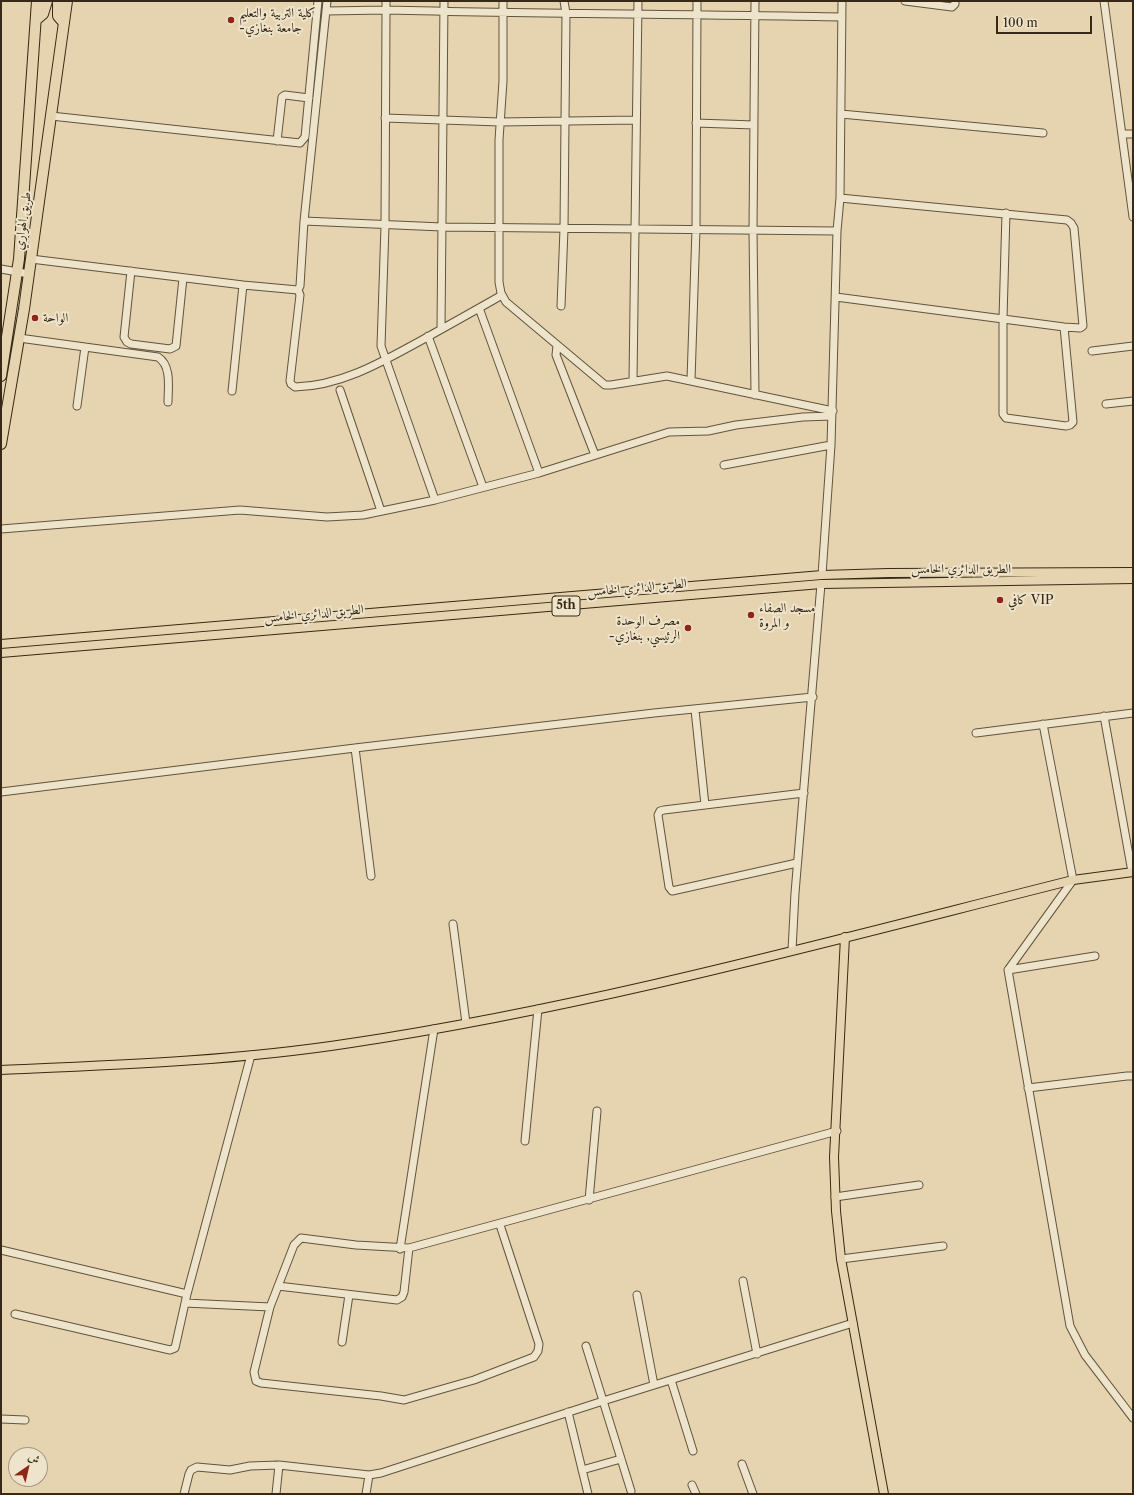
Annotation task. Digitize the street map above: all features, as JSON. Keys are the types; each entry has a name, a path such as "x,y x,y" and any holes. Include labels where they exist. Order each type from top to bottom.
{"highway":[{"name":"طريق الهواري","path":"1,376 17,272 37,1"},
{"path":"36,20 43,14 47,1"},
{"path":"58,1 58,16 64,23"},
{"name":"طريق الهواري","path":"1,444 29,274 67,1"}],"main road":[{"name":"الطريق الدائري الخامس","path":"1,644 310,622 910,573 1133,572"},
{"name":"الطريق الدائري الخامس","path":"822,580 1133,579"},
{"name":"الطريق الدائري الخامس","path":"1,653 310,622"},
{"path":"1,1070 171,1062 349,1044 466,1023 653,986 1073,880 1132,872"},
{"path":"845,937 837,1131 834,1157 835,1197 841,1259 884,1494"}],"street":[{"path":"51,116 277,141 298,143 304,141 318,1"},
{"path":"327,1 304,221 300,286 298,290 300,295 290,381 292,386 297,387 339,380 385,360 502,295"},
{"path":"386,1 385,226 381,341 385,360 435,500"},
{"path":"441,329 444,1"},
{"path":"503,1 504,81 500,122 501,228 499,282 502,295 510,306 602,383 611,385 667,376 691,380 832,414"},
{"path":"561,306 566,122 566,13 564,1"},
{"path":"633,381 638,1"},
{"path":"691,380 696,229 697,1"},
{"path":"755,1 753,230 755,395"},
{"path":"792,950 797,863 813,697 831,445 837,231 840,198 842,1"},
{"path":"905,1 952,7 955,4 955,1"},
{"path":"1104,1 1122,134 1130,165 1133,217"},
{"path":"326,11 386,10 503,14 696,14 842,17"},
{"path":"277,141 282,97 309,98"},
{"path":"842,114 1043,134"},
{"path":"386,118 443,118 500,122 636,120"},
{"path":"696,124 754,125"},
{"path":"1122,134 1133,134"},
{"path":"836,297 1064,327 1080,328 1083,326 1074,228 1067,220 840,198"},
{"path":"1006,213 1003,318 1003,414 1006,418 1066,426 1073,422 1064,327"},
{"path":"304,221 385,226 837,231"},
{"path":"31,259 294,291 298,290"},
{"path":"1,269 29,274"},
{"path":"131,271 124,337 127,342 131,344 170,349 176,346 183,278"},
{"path":"232,391 243,285"},
{"path":"479,308 539,473"},
{"path":"428,336 483,487"},
{"path":"19,338 155,356 161,359 167,370 168,402"},
{"path":"558,346 556,355 595,455"},
{"path":"1092,350 1133,346"},
{"path":"77,406 86,347"},
{"path":"340,390 381,511"},
{"path":"1106,404 1133,401"},
{"path":"1,529 233,511 327,517 363,515 435,500 539,473 669,432 708,431 736,425 832,414"},
{"path":"724,465 831,445"},
{"path":"1,792 654,713 813,697"},
{"path":"695,710 705,805"},
{"path":"976,733 1133,713"},
{"path":"1104,716 1132,872"},
{"path":"1043,724 1073,880 1008,970 1070,1326 1085,1355 1133,1418"},
{"path":"355,748 372,876"},
{"path":"797,863 672,891 669,887 658,815 660,811 664,810 804,793"},
{"path":"453,924 466,1023"},
{"path":"1008,970 1095,956"},
{"path":"525,1141 538,1009"},
{"path":"400,1249 434,1029"},
{"path":"15,1314 172,1350 176,1345 187,1294 251,1055"},
{"path":"1028,1088 1133,1076"},
{"path":"589,1200 597,1111"},
{"path":"500,1225 539,1344 538,1351 534,1357 474,1380 404,1400 381,1396 261,1384 254,1378 254,1372 270,1307 294,1245 301,1238 400,1249 410,1248 500,1225 837,1131"},
{"path":"835,1197 919,1185"},
{"path":"841,1259 943,1246"},
{"path":"278,1286 350,1296 399,1299 404,1292 410,1248"},
{"path":"1,1250 187,1294"},
{"path":"743,1281 757,1354"},
{"path":"637,1295 654,1385"},
{"path":"342,1342 350,1296"},
{"path":"186,1303 270,1307"},
{"path":"184,1494 189,1474 194,1468 230,1470 250,1466 279,1465 369,1475 381,1473 568,1412 853,1323"},
{"path":"586,1346 631,1491"},
{"path":"671,1380 693,1451"},
{"path":"568,1412 588,1494"},
{"path":"1,1419 25,1420"},
{"path":"582,1470 622,1460"},
{"path":"742,1464 754,1494"},
{"path":"276,1494 279,1465"},
{"path":"366,1494 369,1475"},
{"path":"692,1485 696,1494"}],"place":[{"name":"كلية التربية والتعليم -جامعة بنغازي","path":"231,20"},
{"name":"الواحة","path":"35,318"},
{"name":"كافي VIP","path":"1000,600"},
{"name":"مسجد الصفاء و المروة","path":"751,615"},
{"name":"مصرف الوحدة -الرئيسي, بنغازي","path":"688,628"}]}
